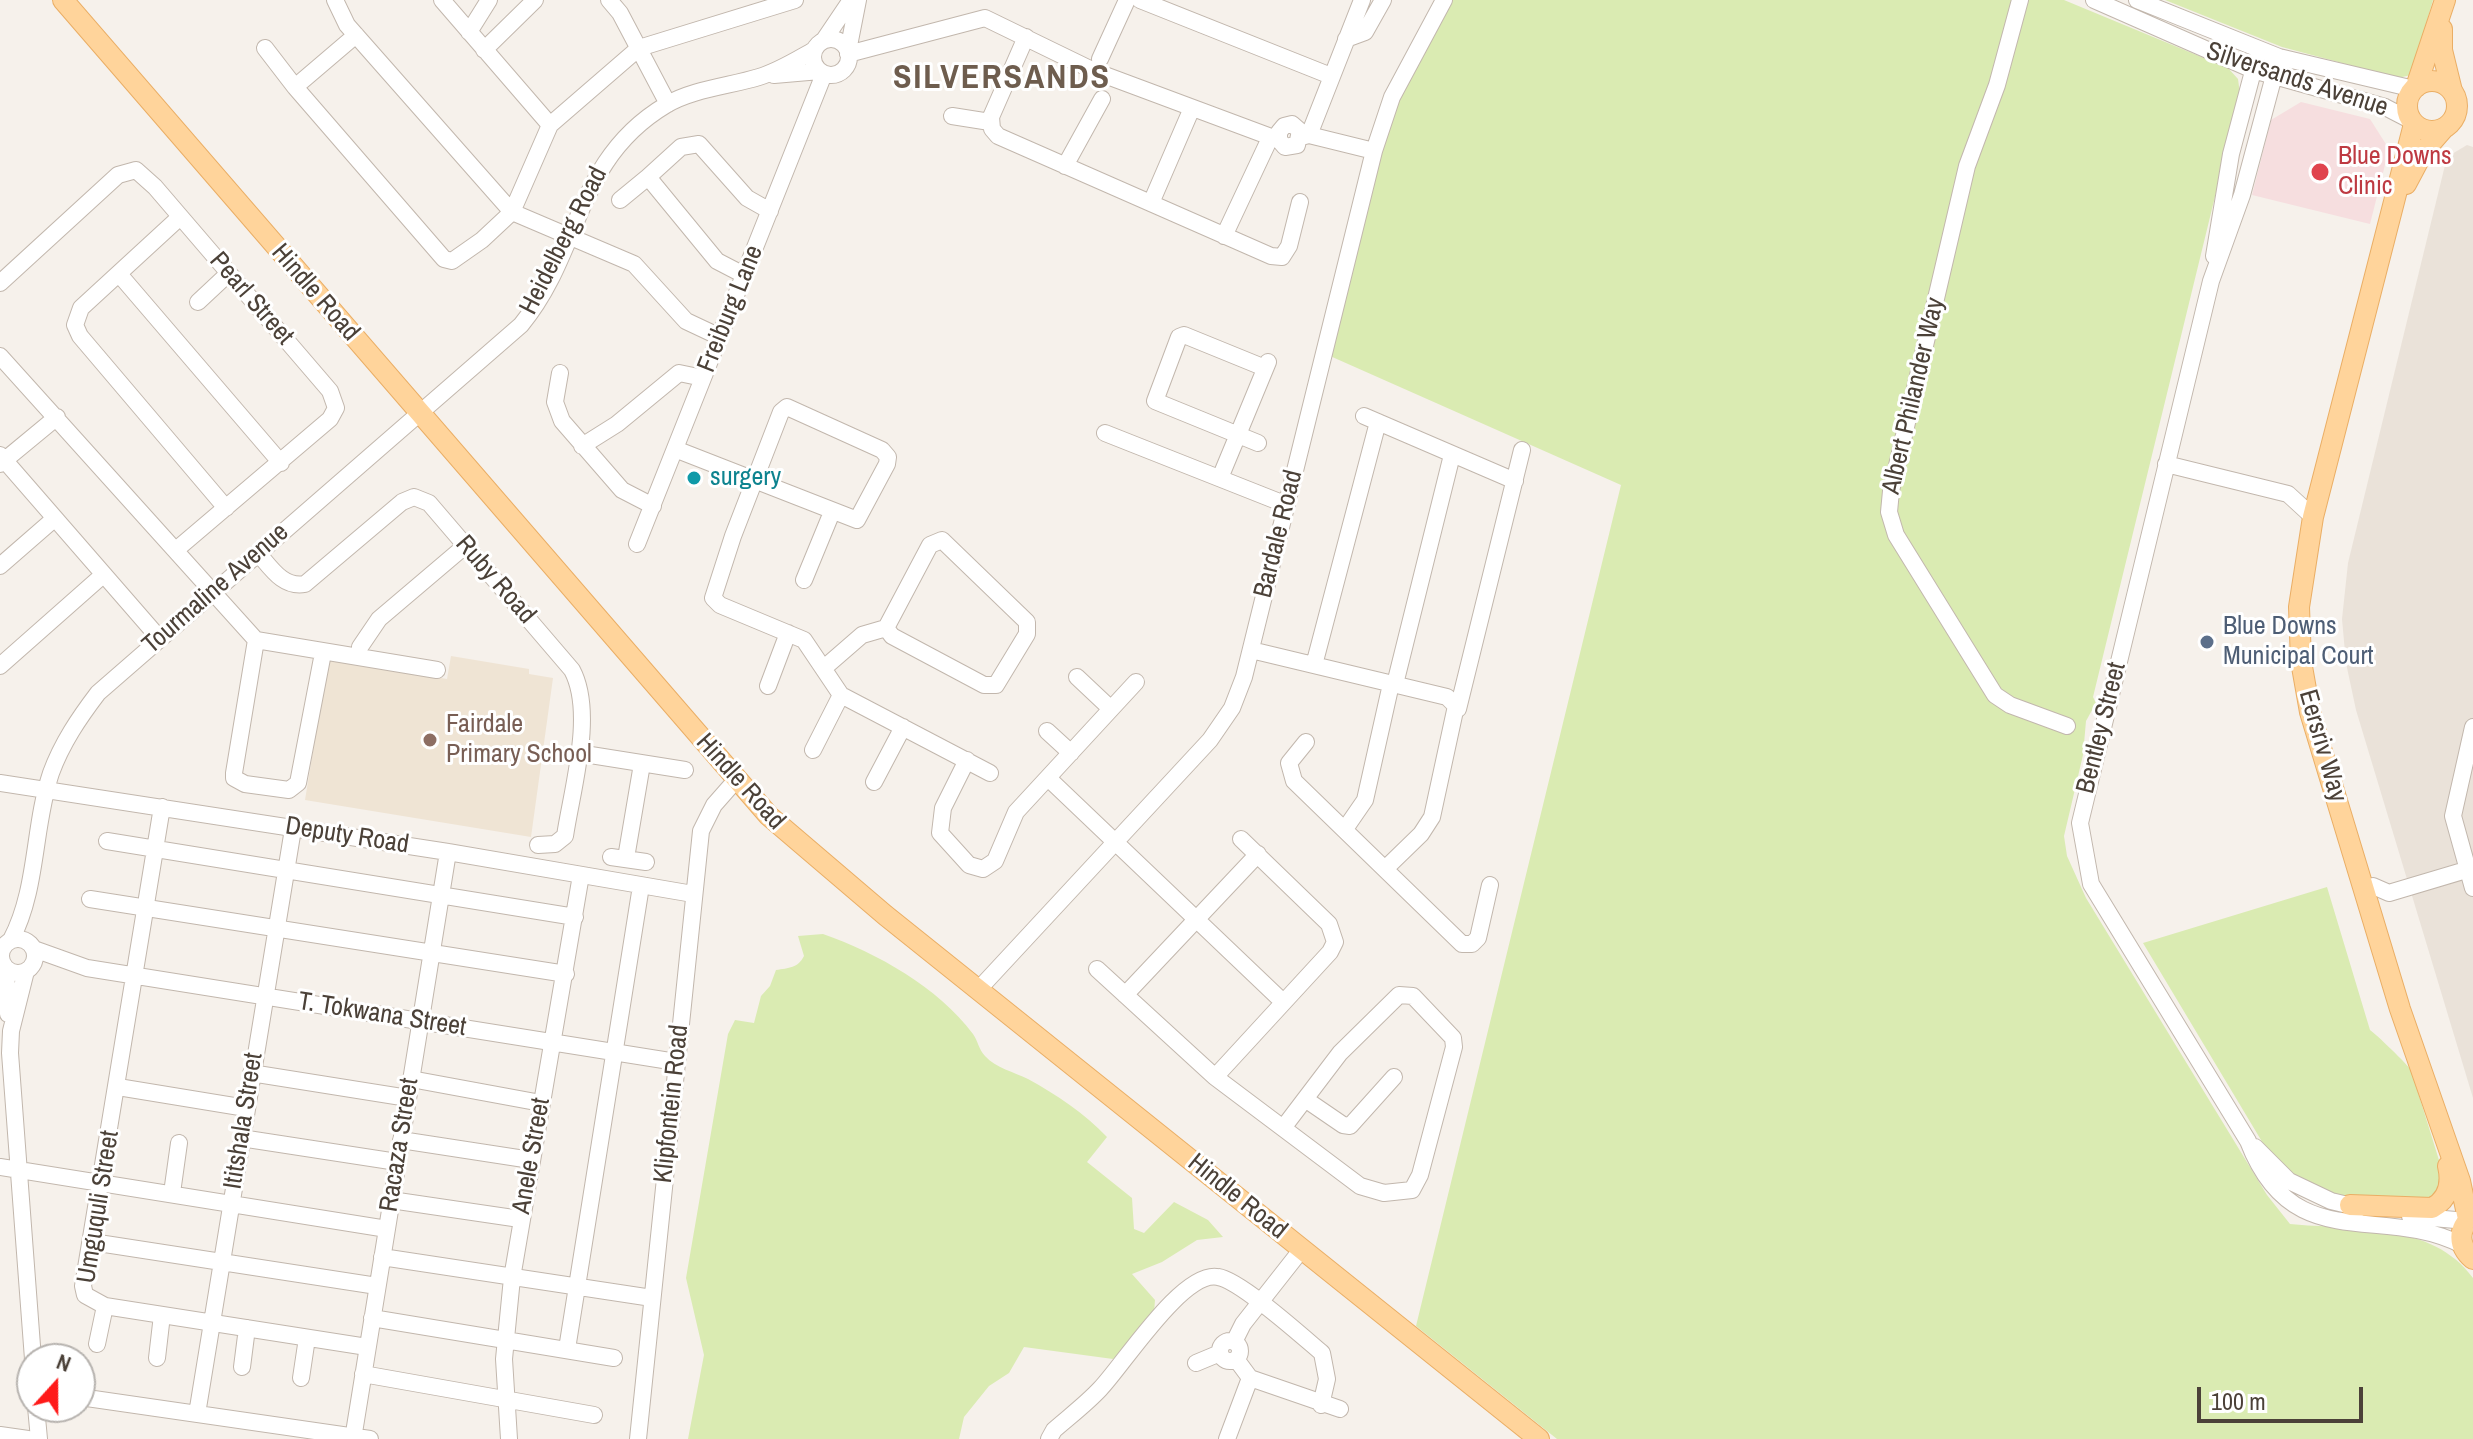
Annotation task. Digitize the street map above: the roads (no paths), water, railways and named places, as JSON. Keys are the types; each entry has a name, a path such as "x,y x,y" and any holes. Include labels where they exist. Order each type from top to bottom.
{"main road":[{"name":"Hindle Road","path":"63,0 736,780 800,845 1539,1439"},
{"path":"2443,8 2442,50 2457,111 2444,128 2430,131 2413,122 2407,103 2443,8"},
{"path":"2415,88 2435,81 2452,91"},
{"name":"Eersriv Way","path":"2413,122 2313,517 2299,607 2304,684 2396,996 2460,1181 2469,1219"},
{"name":"Eersriv Way","path":"2444,128 2423,152 2405,188 2309,588 2309,660 2320,713 2381,890 2380,912 2473,1190"},
{"path":"2350,1205 2426,1209 2438,1205 2449,1188 2451,1177 2440,1123"},
{"path":"2468,1252 2461,1233 2469,1219"}],"street":[{"path":"335,0 342,17 356,35 512,212 634,264 686,321 720,337"},
{"path":"484,50 535,0"},
{"path":"609,0 639,48 668,104"},
{"path":"733,0 738,18"},
{"path":"265,48 444,259 459,259 512,212 550,125 639,48 795,0"},
{"path":"851,0 819,45 813,62 822,73 843,70 858,0"},
{"path":"1101,66 1127,0"},
{"path":"1140,0 1331,76"},
{"path":"1305,136 1362,0"},
{"path":"1346,39 1362,35 1383,0"},
{"name":"Bardale Road","path":"978,990 1218,731 1239,692 1374,151 1392,97 1444,0"},
{"name":"Albert Philander Way","path":"2020,0 1997,85 1967,166 1891,491 1889,512 1896,535 1995,695 2010,705 2067,726"},
{"name":"Silversands Avenue","path":"2094,0 2253,70 2373,103 2413,122"},
{"name":"Silversands Avenue","path":"2137,0 2259,51 2415,88"},
{"path":"469,32 485,5"},
{"path":"447,6 485,5"},
{"path":"447,6 550,125"},
{"path":"848,53 981,18 1062,54 1101,66 1129,83 1274,139"},
{"path":"295,87 356,35"},
{"path":"990,122 1026,37"},
{"path":"819,45 838,41 848,53"},
{"name":"Heidelberg Road","path":"418,412 521,325 543,295 592,182 609,153 668,104 765,75 819,45"},
{"name":"Bentley Street","path":"2259,51 2224,191 2211,281 2080,823 2080,837 2091,884 2248,1141 2256,1162 2280,1194 2302,1209 2352,1225 2434,1233 2468,1252"},
{"name":"Bentley Street","path":"2211,281 2242,195 2279,57"},
{"name":"Heidelberg Road","path":"765,75 822,73"},
{"name":"Freiburg Lane","path":"637,544 822,73"},
{"path":"1065,166 1102,99"},
{"path":"1151,203 1192,108"},
{"path":"952,116 990,122"},
{"path":"990,122 998,136 1265,254 1282,257 1289,246 1300,202"},
{"path":"1224,236 1274,139 1287,125 1297,127 1305,136 1374,151"},
{"path":"620,200 681,147 699,144 743,195 770,211"},
{"name":"Pearl Street","path":"0,283 125,170 142,173 336,401 330,419 177,549"},
{"path":"648,177 710,254 723,265 744,275"},
{"path":"2224,191 2242,195"},
{"path":"180,217 78,313 76,329 226,508"},
{"path":"198,302 229,273"},
{"path":"119,274 281,463"},
{"path":"1220,478 1237,435 1266,365 1184,335 1179,337 1155,401 1237,435 1258,443"},
{"path":"0,356 256,640 437,670"},
{"path":"560,373 556,409 582,446 625,492 653,506"},
{"path":"582,446 617,424 679,373 703,378"},
{"path":"675,449 753,481 832,512 857,520 888,457 882,450 795,407 787,407 781,412 753,481 712,595 720,605 806,642 841,695 990,773"},
{"name":"Tourmaline Avenue","path":"32,870 47,790 75,722 115,676 418,412"},
{"path":"57,417 1,460 160,639"},
{"path":"1314,665 1371,419 1515,481"},
{"path":"1105,433 1287,505"},
{"path":"1386,868 1421,834 1432,817 1522,450"},
{"path":"1345,829 1365,800 1452,455"},
{"path":"2166,464 2288,494 2313,517"},
{"path":"2288,494 2322,484"},
{"name":"Ruby Road","path":"258,553 283,580 294,586 305,584 402,502 414,497 429,503 572,670 582,697 578,753 565,836 555,844 538,845"},
{"path":"804,580 832,512"},
{"path":"0,566 54,519"},
{"path":"824,668 862,635 886,628 930,545 942,540 1025,619 1028,628 1002,681 988,686 892,636 886,628"},
{"path":"360,647 379,619 465,546"},
{"path":"0,666 103,575"},
{"path":"768,686 788,633"},
{"path":"256,640 234,778 245,784 294,788 302,775 323,653"},
{"path":"1251,650 1447,697 1457,712"},
{"path":"1077,677 1111,709"},
{"path":"967,760 943,808 940,833 969,865 978,869 989,867 995,861 1016,812 1136,682"},
{"path":"813,750 841,695"},
{"path":"874,782 903,727"},
{"path":"2473,727 2468,766 2453,816 2473,888"},
{"path":"1047,731 1071,753"},
{"path":"1306,742 1289,763 1290,774 1451,937 1467,945 1472,944 1481,931 1490,885"},
{"path":"578,753 685,770"},
{"path":"642,764 619,857 646,862"},
{"path":"1048,778 1282,1001"},
{"name":"Klipfontein Road","path":"638,1439 693,894 707,816 736,780"},
{"name":"Deputy Road","path":"0,783 448,852 693,894"},
{"name":"Umguquli Street","path":"162,807 85,1295 105,1306 367,1347"},
{"name":"Ititshala Street","path":"197,1414 293,829"},
{"path":"1215,1077 1330,952 1335,936 1329,924 1241,839"},
{"path":"107,841 440,898 575,917"},
{"name":"Racaza Street","path":"353,1438 448,852"},
{"path":"1125,995 1258,854"},
{"path":"2381,890 2470,869"},
{"path":"32,870 1,953 11,1031 32,1343"},
{"path":"11,1031 28,970 35,959 32,947 32,870"},
{"name":"Anele Street","path":"509,1439 504,1338 520,1219 566,974 581,875"},
{"path":"567,1349 641,886"},
{"path":"90,899 566,974"},
{"path":"6,942 21,939 32,947"},
{"name":"T. Tokwana Street","path":"32,947 87,968"},
{"path":"3,965 13,972 28,970"},
{"name":"T. Tokwana Street","path":"28,970 87,968 676,1062"},
{"path":"1097,969 1215,1077 1360,1186 1384,1193 1412,1190 1420,1175 1454,1047 1453,1038 1413,996 1399,995 1340,1053 1283,1128"},
{"path":"251,1073 408,1098"},
{"path":"1305,1099 1343,1125 1350,1126 1394,1077"},
{"path":"411,1079 541,1103"},
{"path":"118,1087 246,1108"},
{"path":"241,1138 397,1162"},
{"path":"401,1140 531,1160"},
{"name":"Bentley Street","path":"2248,1141 2289,1181 2331,1201 2372,1212 2469,1219"},
{"path":"172,1193 179,1143"},
{"path":"0,1167 387,1229"},
{"path":"391,1200 520,1219"},
{"path":"92,1242 377,1286"},
{"path":"1196,1363 1230,1351 1259,1302 1302,1249"},
{"path":"382,1257 652,1298"},
{"path":"1049,1439 1054,1430 1103,1387 1187,1288 1205,1277 1222,1277 1259,1302 1325,1357 1326,1384 1321,1405"},
{"path":"97,1344 105,1306"},
{"path":"157,1358 162,1315"},
{"path":"372,1318 614,1358"},
{"path":"242,1367 247,1328"},
{"path":"301,1378 307,1338"},
{"path":"1230,1351 1250,1378 1321,1405 1340,1409"},
{"path":"363,1374 594,1415"},
{"path":"1227,1439 1250,1378"},
{"path":"96,1399 370,1439"},
{"path":"0,1435 28,1439"}],"place":[{"name":"Blue Downs Clinic","path":"2320,172"},
{"name":"surgery","path":"694,478"},
{"name":"Blue Downs Municipal Court","path":"2207,642"},
{"name":"Fairdale Primary School","path":"430,740"}],"district":[{"name":"SILVERSANDS","path":"1002,79"}]}
